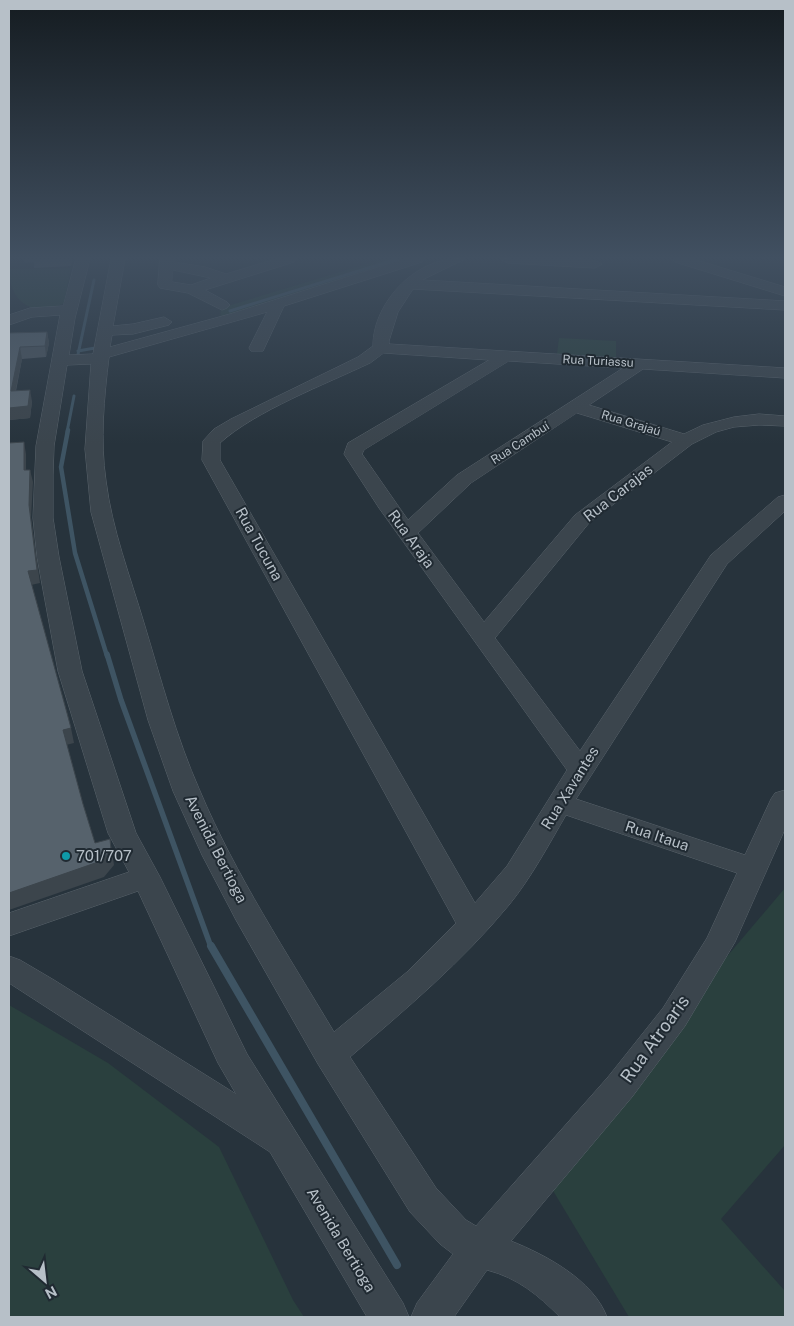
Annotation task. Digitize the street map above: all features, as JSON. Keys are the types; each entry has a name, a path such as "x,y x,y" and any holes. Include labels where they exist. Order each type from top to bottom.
{"street":[{"name":"Avenida Bertioga","path":"66,321 45,446 43,475 44,518 54,596 70,671 115,813 122,833 146,877 235,1063 281,1142 389,1317"},
{"name":"Avenida Bertioga","path":"102,321 101,353 94,410 94,482 161,720 186,791 216,855 330,1054 423,1200 453,1232 479,1250 503,1256 530,1268 555,1285 587,1317"},
{"path":"101,353 144,328 168,321"},
{"path":"58,364 162,338 204,321"},
{"path":"257,348 260,338 271,321"},
{"path":"380,348 379,339 387,321"},
{"path":"144,328 151,336 162,338"},
{"name":"Rua Turiassu","path":"380,348 785,373"},
{"name":"Rua Tucuna","path":"380,348 364,360 237,424 213,441 209,450 211,460 472,925"},
{"name":"Rua Araja","path":"506,356 355,447 354,457 580,770"},
{"name":"Rua Cambuí","path":"407,532 464,479 640,364"},
{"name":"Rua Grajaú","path":"576,407 686,440"},
{"name":"Rua Carajas","path":"483,638 582,519 686,440 709,428 724,423 764,419 785,421"},
{"name":"Rua Xavantes","path":"330,1054 418,980 498,898 517,873 561,804 580,770 719,560 785,501"},
{"name":"Rua Atroaris","path":"431,1317 479,1250 620,1087 674,1017 720,942 785,799"},
{"name":"Rua Itaua","path":"561,804 753,868"},
{"path":"9,924 146,877"},
{"path":"9,968 70,1004 165,1068 281,1142"}],"green space":[{"path":"559,338 616,341 616,357 557,354"},
{"path":"785,888 785,1145 721,1219 785,1291 785,1317 629,1317 543,1174"},
{"path":"9,1005 108,1063 219,1147 293,1300 304,1317 9,1317"}],"building":[{"path":"47,332 45,346 20,347 11,391 30,390 28,406 9,408 9,333"},
{"path":"24,442 24,470 30,470 29,505 37,570 28,571 71,728 63,730 83,804 95,843 110,839 111,850 101,861 9,893 9,443"}],"waterway":[{"path":"79,351 85,321"},
{"path":"79,351 95,348"},
{"path":"77,359 79,351"},
{"path":"67,432 74,396"},
{"path":"68,430 61,467 75,553 107,656"},
{"path":"107,654 121,700 211,947"},
{"path":"211,946 397,1265"}],"place":[{"name":"701/707","path":"66,856"}]}
